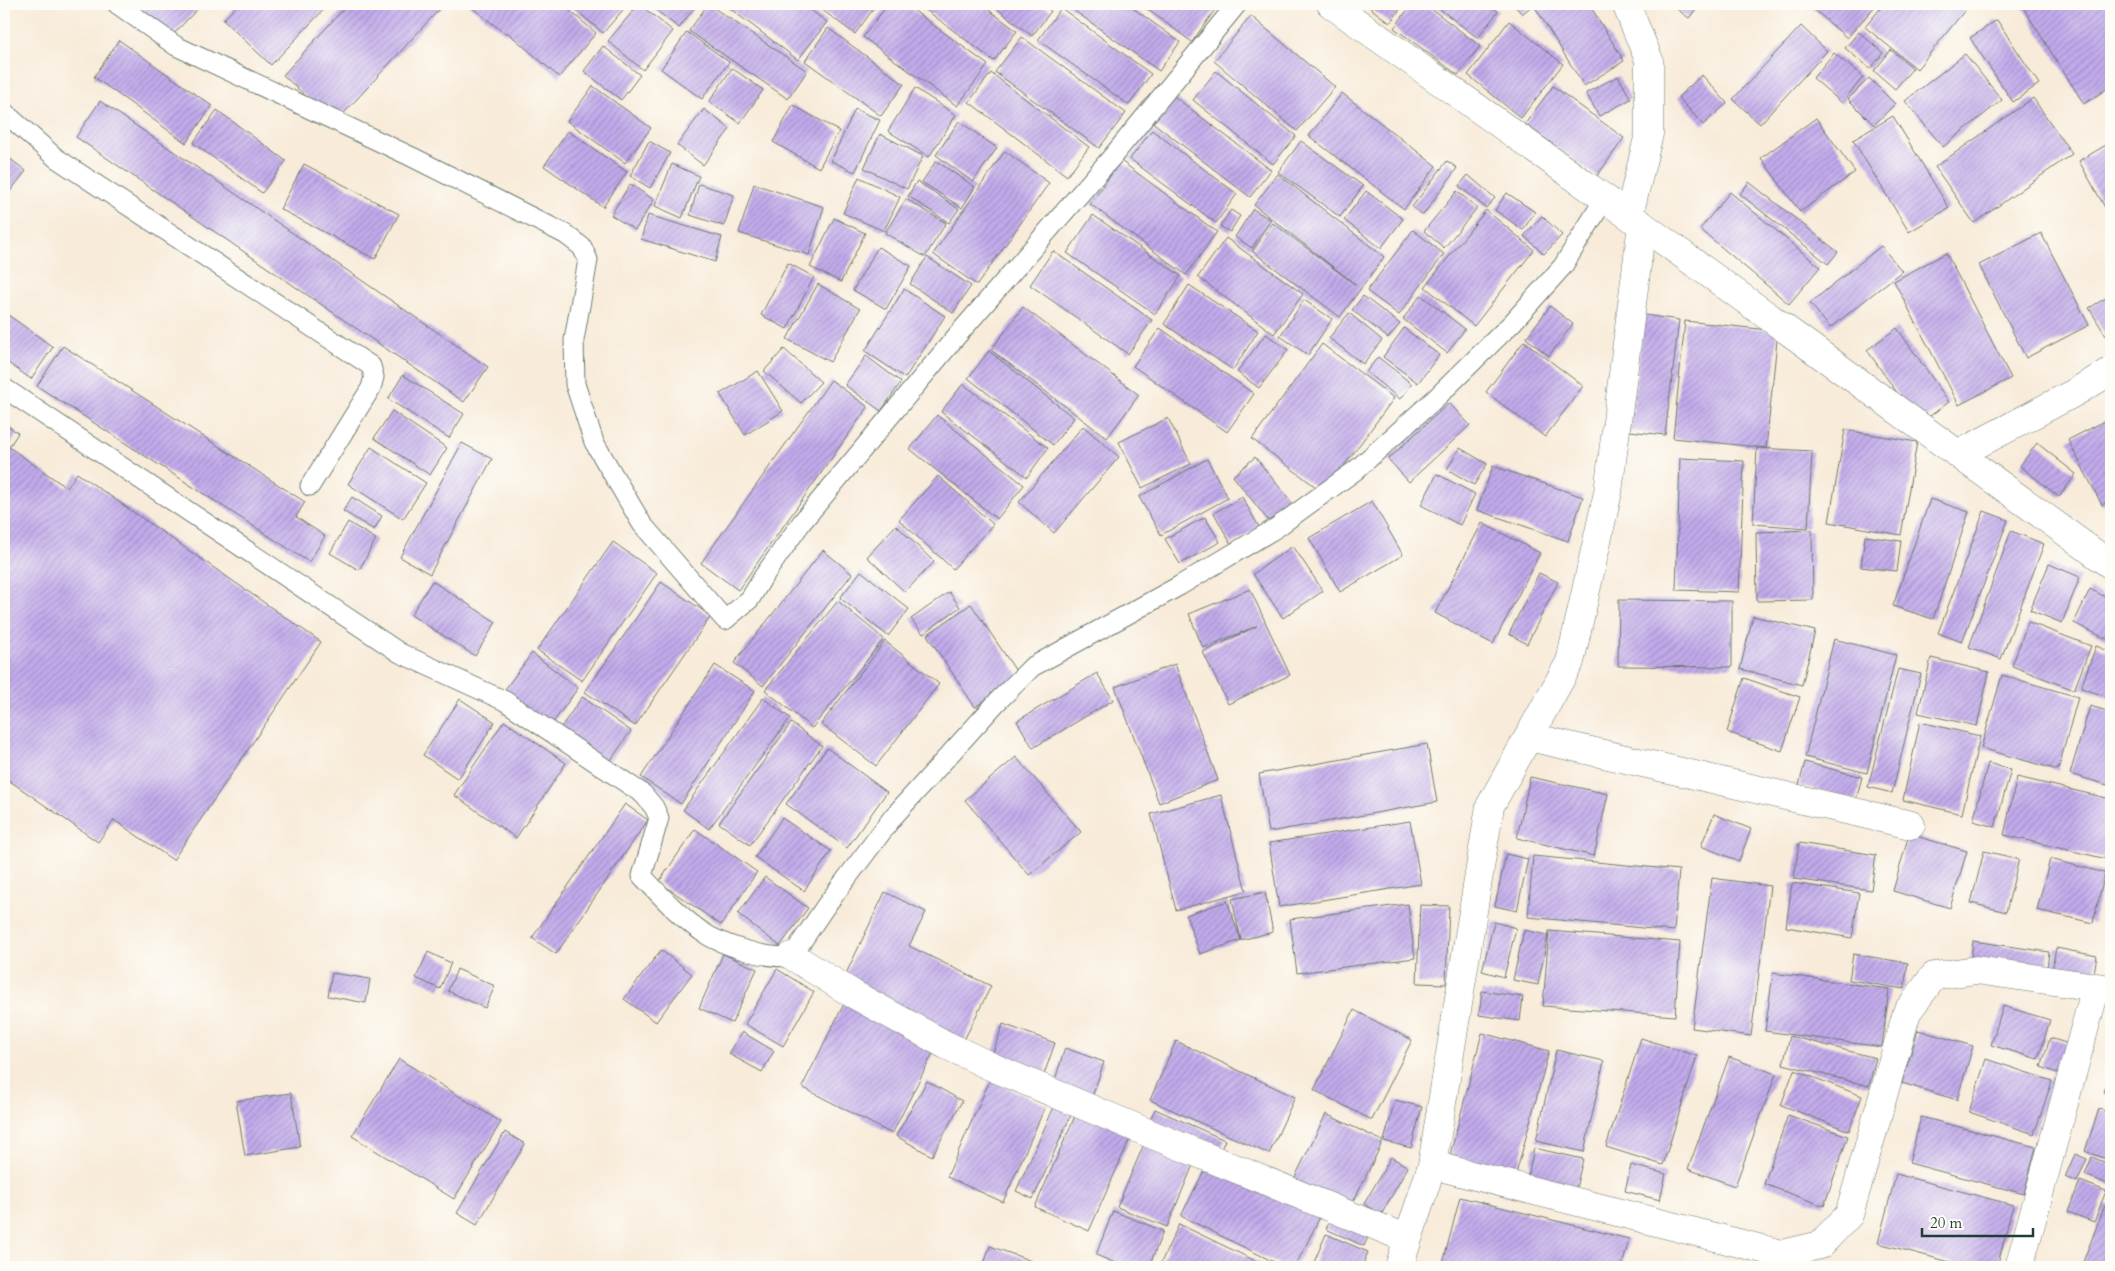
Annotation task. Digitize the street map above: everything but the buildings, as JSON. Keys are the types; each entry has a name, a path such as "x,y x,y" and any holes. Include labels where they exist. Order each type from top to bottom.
{"street":[{"path":"1331,4 1605,198 2111,565"},
{"path":"1399,1267 1432,1166 1490,806 1570,662 1606,502 1635,220 1649,134 1649,60 1626,4"},
{"path":"1959,454 2074,393 2111,371"},
{"path":"1530,737 1911,825"},
{"path":"792,956 853,994 946,1045 990,1066 1408,1239"},
{"path":"1432,1166 1782,1254 1820,1245 1849,1215 1908,1012 1934,976 1976,970 2103,988 2019,1267"}],"lane":[{"path":"117,4 176,46 412,157 565,234 582,248 588,260 574,340 575,384 594,442 642,524 725,620 750,599 763,577 802,522 949,345 1112,157 1237,4"},
{"path":"4,112 56,158 371,366 374,377 371,388 310,486"},
{"path":"4,388 400,653 505,702 643,794 654,807 659,818 642,876 661,897 702,932 744,950 781,957 792,956 825,907 893,817 997,702 1032,667 1180,586 1268,533 1356,470 1437,397 1512,323 1563,266 1605,198"}]}
